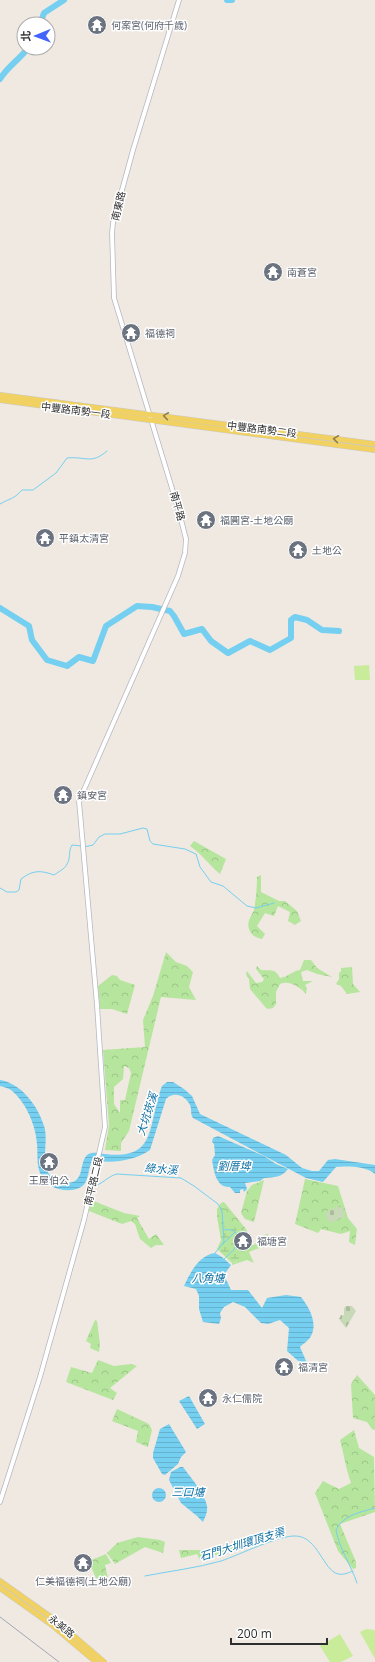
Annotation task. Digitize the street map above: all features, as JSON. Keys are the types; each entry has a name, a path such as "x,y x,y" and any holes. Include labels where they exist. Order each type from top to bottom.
{"main road":[{"name":"中豐路南勢一段","path":"0,395 150,414"},
{"name":"中豐路南勢一段","path":"0,400 152,420"},
{"name":"中豐路南勢二段","path":"150,414 375,444"},
{"name":"中豐路南勢二段","path":"152,420 375,450"},
{"path":"0,1581 16,1595"},
{"path":"0,1588 16,1595"},
{"name":"永美路","path":"16,1595 96,1662"},
{"name":"永美路","path":"16,1595 55,1620 104,1662"}],"street":[{"name":"南東路","path":"150,414 114,298 112,233 113,223 132,150 179,0"},
{"name":"南平路","path":"105,742 178,576 185,553 186,539 150,414"},
{"name":"南平路二段","path":"0,1502 40,1377 84,1220 105,1126 97,1005 79,801 105,742"}],"green space":[{"path":"369,665 370,680 355,680 354,666"},
{"path":"194,841 226,859 220,874 190,846"},
{"path":"261,875 261,892 279,901 285,901 297,911 301,921 295,925 288,921 290,912 278,906 274,916 265,913 257,926 265,934 262,939 252,935 248,925 254,910 257,877"},
{"path":"166,952 176,962 187,966 193,972 189,987 196,1000 161,997 129,1131 121,1143 121,1151 105,1150 109,1125 103,1050 145,1047 143,1020 153,996","holes":["124,1066 129,1068 131,1073 125,1100 120,1100 120,1113 114,1104 114,1087 123,1079"]},
{"path":"304,960 311,960 317,968 332,977 307,970 301,972 303,981 313,981 305,985 307,988 306,994 294,985 287,983 280,984 276,992 276,1004 273,1008 268,1009 250,989 249,979 246,974 247,971 256,983 262,982 264,979 256,969 257,966 261,970 274,971 280,978 300,970"},
{"path":"352,967 353,984 360,992 347,994 341,986 336,984 339,979 341,968"},
{"path":"112,975 117,976 120,980 135,985 127,1014 112,1009 100,1009 98,986"},
{"path":"305,1179 338,1186 348,1218 357,1229 355,1245 349,1242 350,1231 341,1234 321,1229 318,1233 295,1224"},
{"path":"264,1180 254,1222 245,1219 241,1213 247,1191 252,1185"},
{"path":"91,1200 124,1213 140,1216 137,1218 149,1239 156,1234 164,1245 156,1245 151,1248 140,1239 135,1224 131,1221 122,1224 89,1211"},
{"path":"224,1202 246,1229 250,1238 246,1243 247,1247 255,1244 262,1236 268,1234 269,1239 265,1245 249,1252 254,1263 247,1260 232,1265 232,1263 237,1262 240,1250 240,1235 224,1228 224,1208 221,1203"},
{"path":"221,1203 224,1208 224,1227 235,1227 240,1235 240,1250 245,1252 246,1259 232,1263 217,1249 221,1240 217,1209"},
{"path":"340,1206 344,1210 344,1217 333,1222 328,1221 326,1216 327,1211"},
{"path":"346,1306 352,1306 356,1311 346,1328 339,1319 341,1315 344,1315 344,1308"},
{"path":"95,1320 97,1321 100,1344 99,1352 90,1348 91,1344 86,1341"},
{"path":"98,1360 114,1366 131,1364 137,1366 110,1388 117,1393 113,1400 66,1382 71,1367 92,1373"},
{"path":"357,1375 375,1395 375,1430 372,1429 367,1422 353,1418 351,1384"},
{"path":"117,1409 149,1424 152,1430 148,1447 136,1442 138,1431 112,1421"},
{"path":"354,1430 359,1448 374,1457 375,1512 340,1524 356,1562 356,1568 353,1569 338,1551 315,1493 323,1481 339,1489 351,1483 340,1440"},
{"path":"138,1537 165,1542 163,1553 145,1547 115,1564 107,1553 117,1543"},
{"path":"253,1542 200,1560 197,1554 181,1558 179,1550 212,1550"},
{"path":"106,1554 111,1563 105,1565 108,1578 97,1581 89,1561"},
{"path":"366,1629 375,1630 375,1659 360,1632"},
{"path":"340,1634 353,1656 341,1662 330,1662 320,1646"}],"water":[{"path":"0,1080 8,1082 22,1091 38,1111 44,1126 46,1140 45,1164 47,1171 51,1177 61,1183 74,1182 78,1178 81,1173 83,1161 90,1153 117,1155 131,1153 141,1148 151,1129 162,1086 167,1082 173,1082 192,1096 200,1114 286,1155 302,1168 312,1171 319,1171 328,1160 335,1159 375,1165 375,1174 362,1168 336,1167 323,1182 306,1178 193,1118 191,1107 188,1102 179,1095 172,1095 166,1099 150,1150 137,1157 122,1161 107,1162 93,1160 84,1185 71,1190 59,1189 49,1185 40,1173 35,1130 26,1108 10,1089 0,1086"},
{"name":"劉厝埤","path":"218,1136 264,1156 276,1164 288,1169 283,1174 278,1176 245,1183 247,1189 244,1192 243,1189 240,1190 240,1193 235,1193 230,1187 225,1187 222,1185 216,1178 212,1160 215,1155 214,1144 212,1142 213,1138"},
{"name":"八角塘","path":"215,1253 231,1265 224,1275 231,1290 248,1290 262,1308 267,1298 286,1295 301,1297 310,1310 314,1326 310,1337 300,1347 307,1363 305,1367 287,1351 289,1328 280,1320 268,1324 261,1323 245,1307 233,1302 224,1307 220,1313 221,1318 219,1324 203,1322 199,1309 199,1296 196,1289 184,1286 196,1265 204,1257"},
{"path":"189,1396 205,1424 197,1429 179,1401"},
{"name":"三口塘","path":"169,1424 186,1452 181,1457 178,1464 165,1475 162,1474 153,1458 153,1453 160,1429"},
{"name":"三口塘","path":"183,1467 194,1481 206,1501 207,1510 203,1522 181,1503 169,1480 171,1472"},
{"path":"156,1488 162,1488 166,1492 166,1498 162,1502 156,1502 152,1498 152,1492"}],"waterway":[{"path":"43,16 44,13 64,0"},
{"path":"227,0 232,0"},
{"path":"0,79 21,56"},
{"path":"0,504 14,497 22,490 33,490 56,473 67,458 92,459 97,458 107,451"},
{"path":"0,608 29,626 32,640 47,660 67,666 79,657 93,661 106,626 137,606 152,607 170,611 184,634 202,629 211,641 228,653 250,641 270,650 291,638 291,620 295,617 307,620 322,630 339,631"},
{"path":"84,847 93,845 99,837 105,834 120,834 143,828 147,829 150,841 153,844 185,849 196,854 200,867 211,882 223,886 247,906 256,908 274,903"},
{"path":"0,888 7,892 16,892 19,890 21,879 33,872 45,872 54,875 66,866 72,845 81,846"},
{"name":"綠水溪","path":"94,1186 117,1174 181,1178 218,1204 222,1211 224,1242 215,1253"},
{"name":"綠水溪","path":"224,1230 233,1231 238,1237 235,1248 224,1259"},
{"name":"綠水溪","path":"223,1244 235,1232"},
{"path":"357,1583 336,1530 343,1521 353,1515 375,1508"},
{"name":"石門大圳環頂支渠","path":"145,1576 193,1568 221,1561 270,1542 296,1536 304,1538 310,1542 328,1567 333,1571 338,1574 346,1574 353,1571"}],"railway":[{"path":"0,1617 59,1662"}],"place":[{"name":"何案宮(何府千歲)","path":"97,25"},
{"name":"南蒼宮","path":"273,272"},
{"name":"福德祠","path":"131,333"},
{"name":"福圓宮-土地公廟","path":"206,520"},
{"name":"平鎮太清宮","path":"45,538"},
{"name":"土地公","path":"298,550"},
{"name":"鎮安宮","path":"63,795"},
{"name":"王屋伯公","path":"49,1162"},
{"name":"福塘宮","path":"243,1241"},
{"name":"福清宮","path":"284,1367"},
{"name":"永仁儒院","path":"208,1398"},
{"name":"仁美福德祠(土地公廟)","path":"83,1563"}],"water label":[{"name":"大坑崁溪","path":"147,1114"}]}
